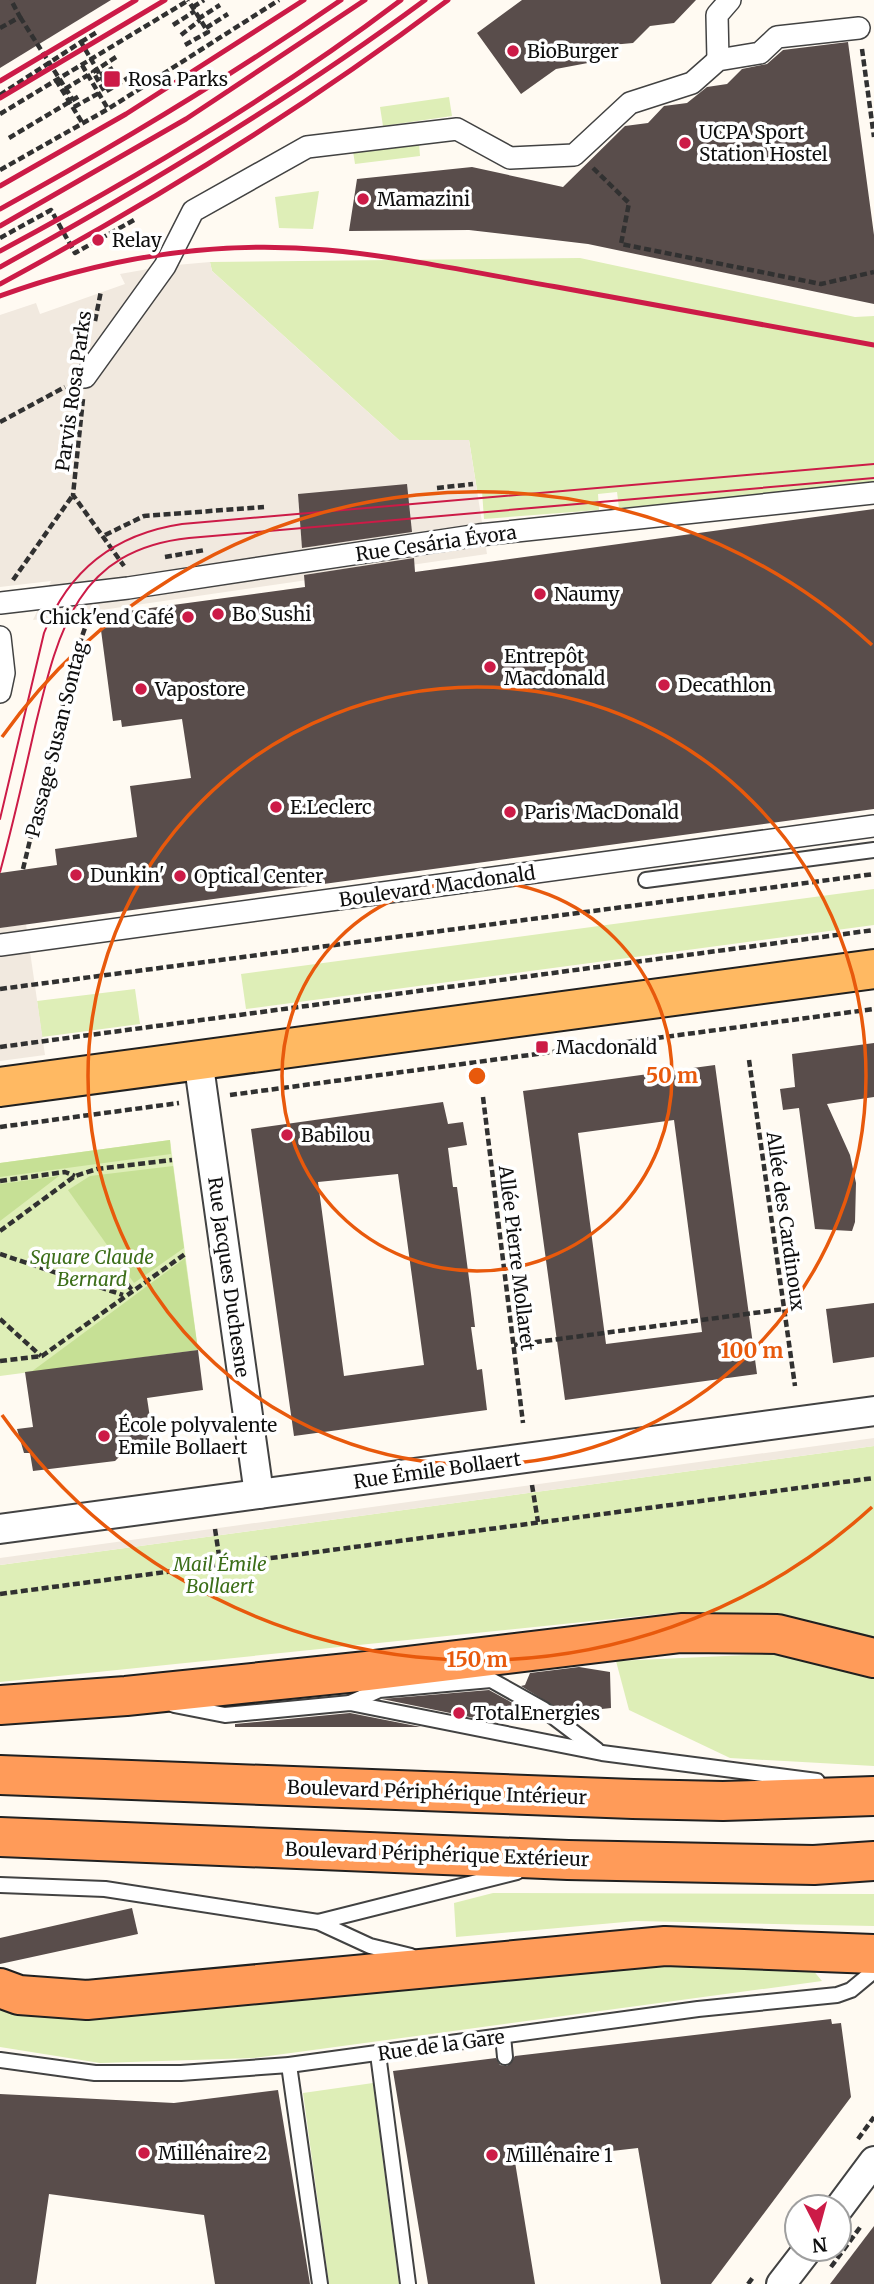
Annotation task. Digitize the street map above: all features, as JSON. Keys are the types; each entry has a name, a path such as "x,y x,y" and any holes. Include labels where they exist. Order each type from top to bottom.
{"highway":[{"path":"0,1705 126,1696 359,1687 681,1633 777,1634 874,1658"},
{"name":"Boulevard Périphérique Intérieur","path":"0,1775 633,1799 723,1801 874,1796"},
{"name":"Boulevard Périphérique Extérieur","path":"0,1837 568,1860 814,1865 874,1861"},
{"path":"0,1988 19,1995 87,2000 665,1946 874,1954"}],"main road":[{"path":"0,1087 874,970"}],"street":[{"path":"718,60 717,15 730,0"},
{"path":"85,377 164,266 193,211 307,147 457,129 510,158 575,155 630,103 692,83 718,60 760,53 778,37 859,28"},
{"name":"Rue Cesária Évora","path":"4,594 128,589 479,535 874,493"},
{"path":"0,637 4,673 0,692"},
{"name":"Boulevard Macdonald","path":"0,945 874,827"},
{"name":"Rue Jacques Duchesne","path":"198,1059 259,1494"},
{"name":"Rue Émile Bollaert","path":"0,1530 874,1410"},
{"path":"850,2193 874,2161"},
{"path":"781,2284 797,2263"}],"lane":[{"path":"646,880 874,850"},
{"path":"359,1687 379,1690 491,1680 543,1709 602,1753"},
{"path":"359,1687 602,1753 874,1787"},
{"path":"318,1922 568,1860"},
{"path":"0,1885 105,1889 318,1922 370,1946 446,1965"},
{"name":"Rue de la Gare","path":"0,2060 94,2073 181,2073 289,2065 698,2009 837,1994 851,1990 874,1971"},
{"path":"503,2036 505,2057"},
{"path":"378,2054 408,2284"},
{"path":"289,2065 320,2284"}],"path":[{"path":"11,0 83,124"},
{"path":"185,45 208,32 188,0"},
{"path":"188,0 213,43"},
{"path":"0,114 188,0"},
{"path":"173,25 204,0"},
{"path":"0,170 108,109 279,0"},
{"path":"180,32 219,5"},
{"path":"206,28 228,14"},
{"path":"0,28 20,17"},
{"path":"859,28 874,137"},
{"path":"0,95 97,32"},
{"path":"81,42 108,109"},
{"path":"64,89 116,57"},
{"path":"82,65 104,90"},
{"path":"95,82 114,71"},
{"path":"93,72 95,82"},
{"path":"74,107 128,78"},
{"path":"56,80 69,98"},
{"path":"9,138 69,98 77,89"},
{"path":"69,98 81,96"},
{"path":"588,163 629,203 621,244 821,284 874,272"},
{"path":"0,238 51,211 75,253 134,220"},
{"name":"Parvis Rosa Parks","path":"94,328 101,290"},
{"path":"0,422 85,377"},
{"name":"Parvis Rosa Parks","path":"4,594 73,495 85,377"},
{"path":"437,488 473,484"},
{"name":"Parvis Rosa Parks","path":"73,495 105,535 126,570 128,589"},
{"path":"105,535 144,516 264,507"},
{"name":"Passage Susan Sontag","path":"23,869 73,663 90,614 107,599 128,589"},
{"path":"0,989 874,873"},
{"path":"0,1047 874,930"},
{"path":"226,1096 874,1009"},
{"name":"Allée des Cardinoux","path":"749,1060 794,1386"},
{"name":"Allée Pierre Mollaret","path":"484,1097 523,1423"},
{"path":"0,1127 183,1102"},
{"path":"0,1231 75,1175 97,1169 172,1160"},
{"path":"0,1181 65,1172 75,1175"},
{"path":"0,1361 42,1356 185,1254"},
{"path":"0,1255 124,1296"},
{"path":"127,1284 132,1290"},
{"path":"514,1345 784,1309"},
{"path":"0,1319 42,1356"},
{"path":"0,1594 220,1562 874,1478"},
{"path":"532,1485 538,1522"},
{"path":"215,1529 220,1562"},
{"path":"826,2273 866,2220"}],"green space":[{"path":"449,97 452,116 383,126 380,107"},
{"path":"419,143 420,156 355,164 353,151"},
{"path":"319,191 313,229 279,228 275,197"},
{"path":"580,258 855,317 874,316 874,486 619,508 617,492 598,494 599,510 484,519 482,491 477,490 469,440 399,440 212,271 210,262"},
{"path":"874,889 874,925 246,1009 241,974"},
{"path":"135,989 140,1024 42,1037 37,1001"},
{"name":"Square Claude Bernard","path":"170,1140 198,1350 0,1376 0,1163"},
{"path":"170,1140 171,1154 0,1177 0,1163"},
{"path":"173,1166 184,1248 134,1283 68,1190 90,1176"},
{"path":"59,1176 0,1221 0,1184"},
{"path":"185,1258 198,1350 31,1372"},
{"name":"Mail Émile Bollaert","path":"874,1446 874,1639 778,1619 730,1613 680,1612 0,1682 0,1565"},
{"path":"770,1654 874,1676 874,1766 730,1758 629,1710 616,1661"},
{"path":"493,1893 874,1894 874,1926 636,1921 456,1937 454,1903"},
{"path":"675,1965 812,1969 822,1981 254,2058 100,2063 0,2047 0,2007 39,2017 109,2017"},
{"path":"373,2083 399,2284 329,2284 303,2093"}],"shaded area":[{"path":"210,262 212,271 399,440 469,440 487,554 33,620 51,581 0,587 0,315 36,303 40,314 125,284 120,274"},
{"path":"26,924 45,1055 0,1061 0,928"},
{"path":"874,1438 874,1446 0,1565 0,1558"}],"building":[{"path":"0,0 111,0 0,68"},
{"path":"522,0 696,0 674,23 650,26 633,43 611,45 593,62 556,69 521,94 477,33"},
{"path":"848,42 874,235 874,304 588,244 469,230 349,231 357,179 472,167 563,187 625,126 648,123 664,106 687,103 707,87 727,84 742,69 767,64 783,50"},
{"path":"407,484 412,532 302,548 298,494"},
{"name":"Entrepôt Macdonald","path":"874,509 874,809 0,928 0,873 57,865 55,849 137,837 130,786 191,778 182,719 122,727 121,720 113,721 99,615 305,587 304,575 414,558 415,572"},
{"path":"874,1043 874,1097 827,1104 850,1155 856,1183 855,1222 852,1231 815,1229 799,1108 783,1110 780,1089 795,1087 792,1054"},
{"path":"715,1065 757,1374 565,1400 523,1091","holes":["674,1120 702,1332 606,1344 578,1133"]},
{"path":"443,1102 448,1124 463,1122 467,1145 448,1148 453,1187 457,1187 471,1294 475,1327 471,1327 477,1370 482,1369 487,1410 294,1436 251,1129","holes":["398,1174 424,1365 344,1376 318,1182"]},
{"path":"874,1303 874,1357 833,1363 826,1309"},
{"path":"198,1350 203,1390 147,1398 155,1451 120,1456 115,1461 33,1471 30,1453 24,1453 17,1429 33,1427 25,1372"},
{"path":"579,1667 610,1672 611,1708 565,1713 521,1686 525,1685 530,1673"},
{"path":"489,1690 536,1716 489,1721 382,1699"},
{"path":"350,1713 421,1727 235,1727 235,1724"},
{"path":"132,1908 138,1934 0,1964 0,1938"},
{"name":"Millénaire 1","path":"831,2019 832,2024 841,2023 851,2097 711,2284 661,2284 638,2148 515,2162 535,2284 428,2284 393,2071 496,2058 500,2065 507,2066 515,2056"},
{"name":"Millénaire 2","path":"278,2090 310,2284 215,2284 204,2215 49,2194 36,2284 0,2284 0,2094 174,2103"},
{"path":"874,2226 874,2284 830,2284 846,2263 853,2263 853,2254"}],"tram line":[{"path":"0,819 44,633 54,610 81,573 97,558 136,536 182,524 874,464"},
{"path":"0,872 44,692 64,629 78,601 97,578 120,559 151,546 189,538 874,478"}],"railway":[{"path":"0,81 136,0"},
{"path":"0,98 165,0"},
{"path":"0,186 126,114 304,0"},
{"path":"0,209 173,109 341,0"},
{"path":"0,226 186,119 365,0"},
{"path":"0,251 103,194 256,102 401,0"},
{"path":"0,267 217,141 322,73 425,0"},
{"path":"0,284 229,151 340,78 448,0"},
{"path":"0,296 79,271 161,255 244,248 327,250 414,261 874,345"}],"place":[{"name":"BioBurger","path":"513,51"},
{"name":"Rosa Parks","path":"112,79"},
{"name":"UCPA Sport Station Hostel","path":"685,143"},
{"name":"Mamazini","path":"363,199"},
{"name":"Relay","path":"98,240"},
{"name":"Naumy","path":"540,594"},
{"name":"Bo Sushi","path":"218,614"},
{"name":"Chick'end Café","path":"188,617"},
{"name":"Entrepôt Macdonald","path":"490,667"},
{"name":"Decathlon","path":"664,685"},
{"name":"Vapostore","path":"141,689"},
{"name":"E.Leclerc","path":"276,807"},
{"name":"Paris MacDonald","path":"510,812"},
{"name":"Dunkin'","path":"76,875"},
{"name":"Optical Center","path":"180,876"},
{"name":"Macdonald","path":"542,1047"},
{"name":"Babilou","path":"287,1135"},
{"name":"École polyvalente Emile Bollaert","path":"104,1436"},
{"name":"TotalEnergies","path":"459,1713"},
{"name":"Millénaire 2","path":"144,2153"},
{"name":"Millénaire 1","path":"492,2155"}]}
